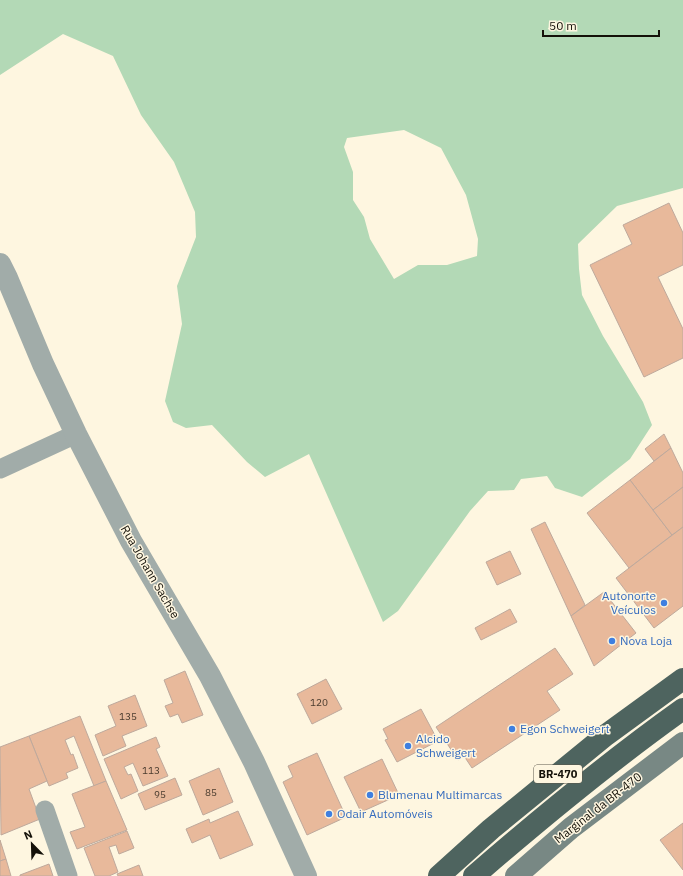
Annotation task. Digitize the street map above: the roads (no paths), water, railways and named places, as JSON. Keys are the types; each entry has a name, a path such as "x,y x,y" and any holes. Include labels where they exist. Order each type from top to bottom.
{"highway":[{"name":"BR-470","path":"439,876 491,829 606,735 683,679"},
{"name":"BR-470","path":"474,876 513,842 608,765 683,709"}],"main road":[{"name":"Marginal da BR-470","path":"516,876 571,828 683,742"}],"street":[{"name":"Rua Johann Sachse","path":"0,264 43,364 76,434 131,541 210,676 254,762 306,876"},
{"path":"0,469 76,434"},
{"path":"45,810 68,876"}],"place":[{"name":"Autonorte Veículos","path":"664,603"},
{"name":"Nova Loja","path":"612,641"},
{"name":"Egon Schweigert","path":"512,729"},
{"name":"Alcido Schweigert","path":"408,746"},
{"name":"Blumenau Multimarcas","path":"370,795"},
{"name":"Odair Automóveis","path":"329,814"}]}
